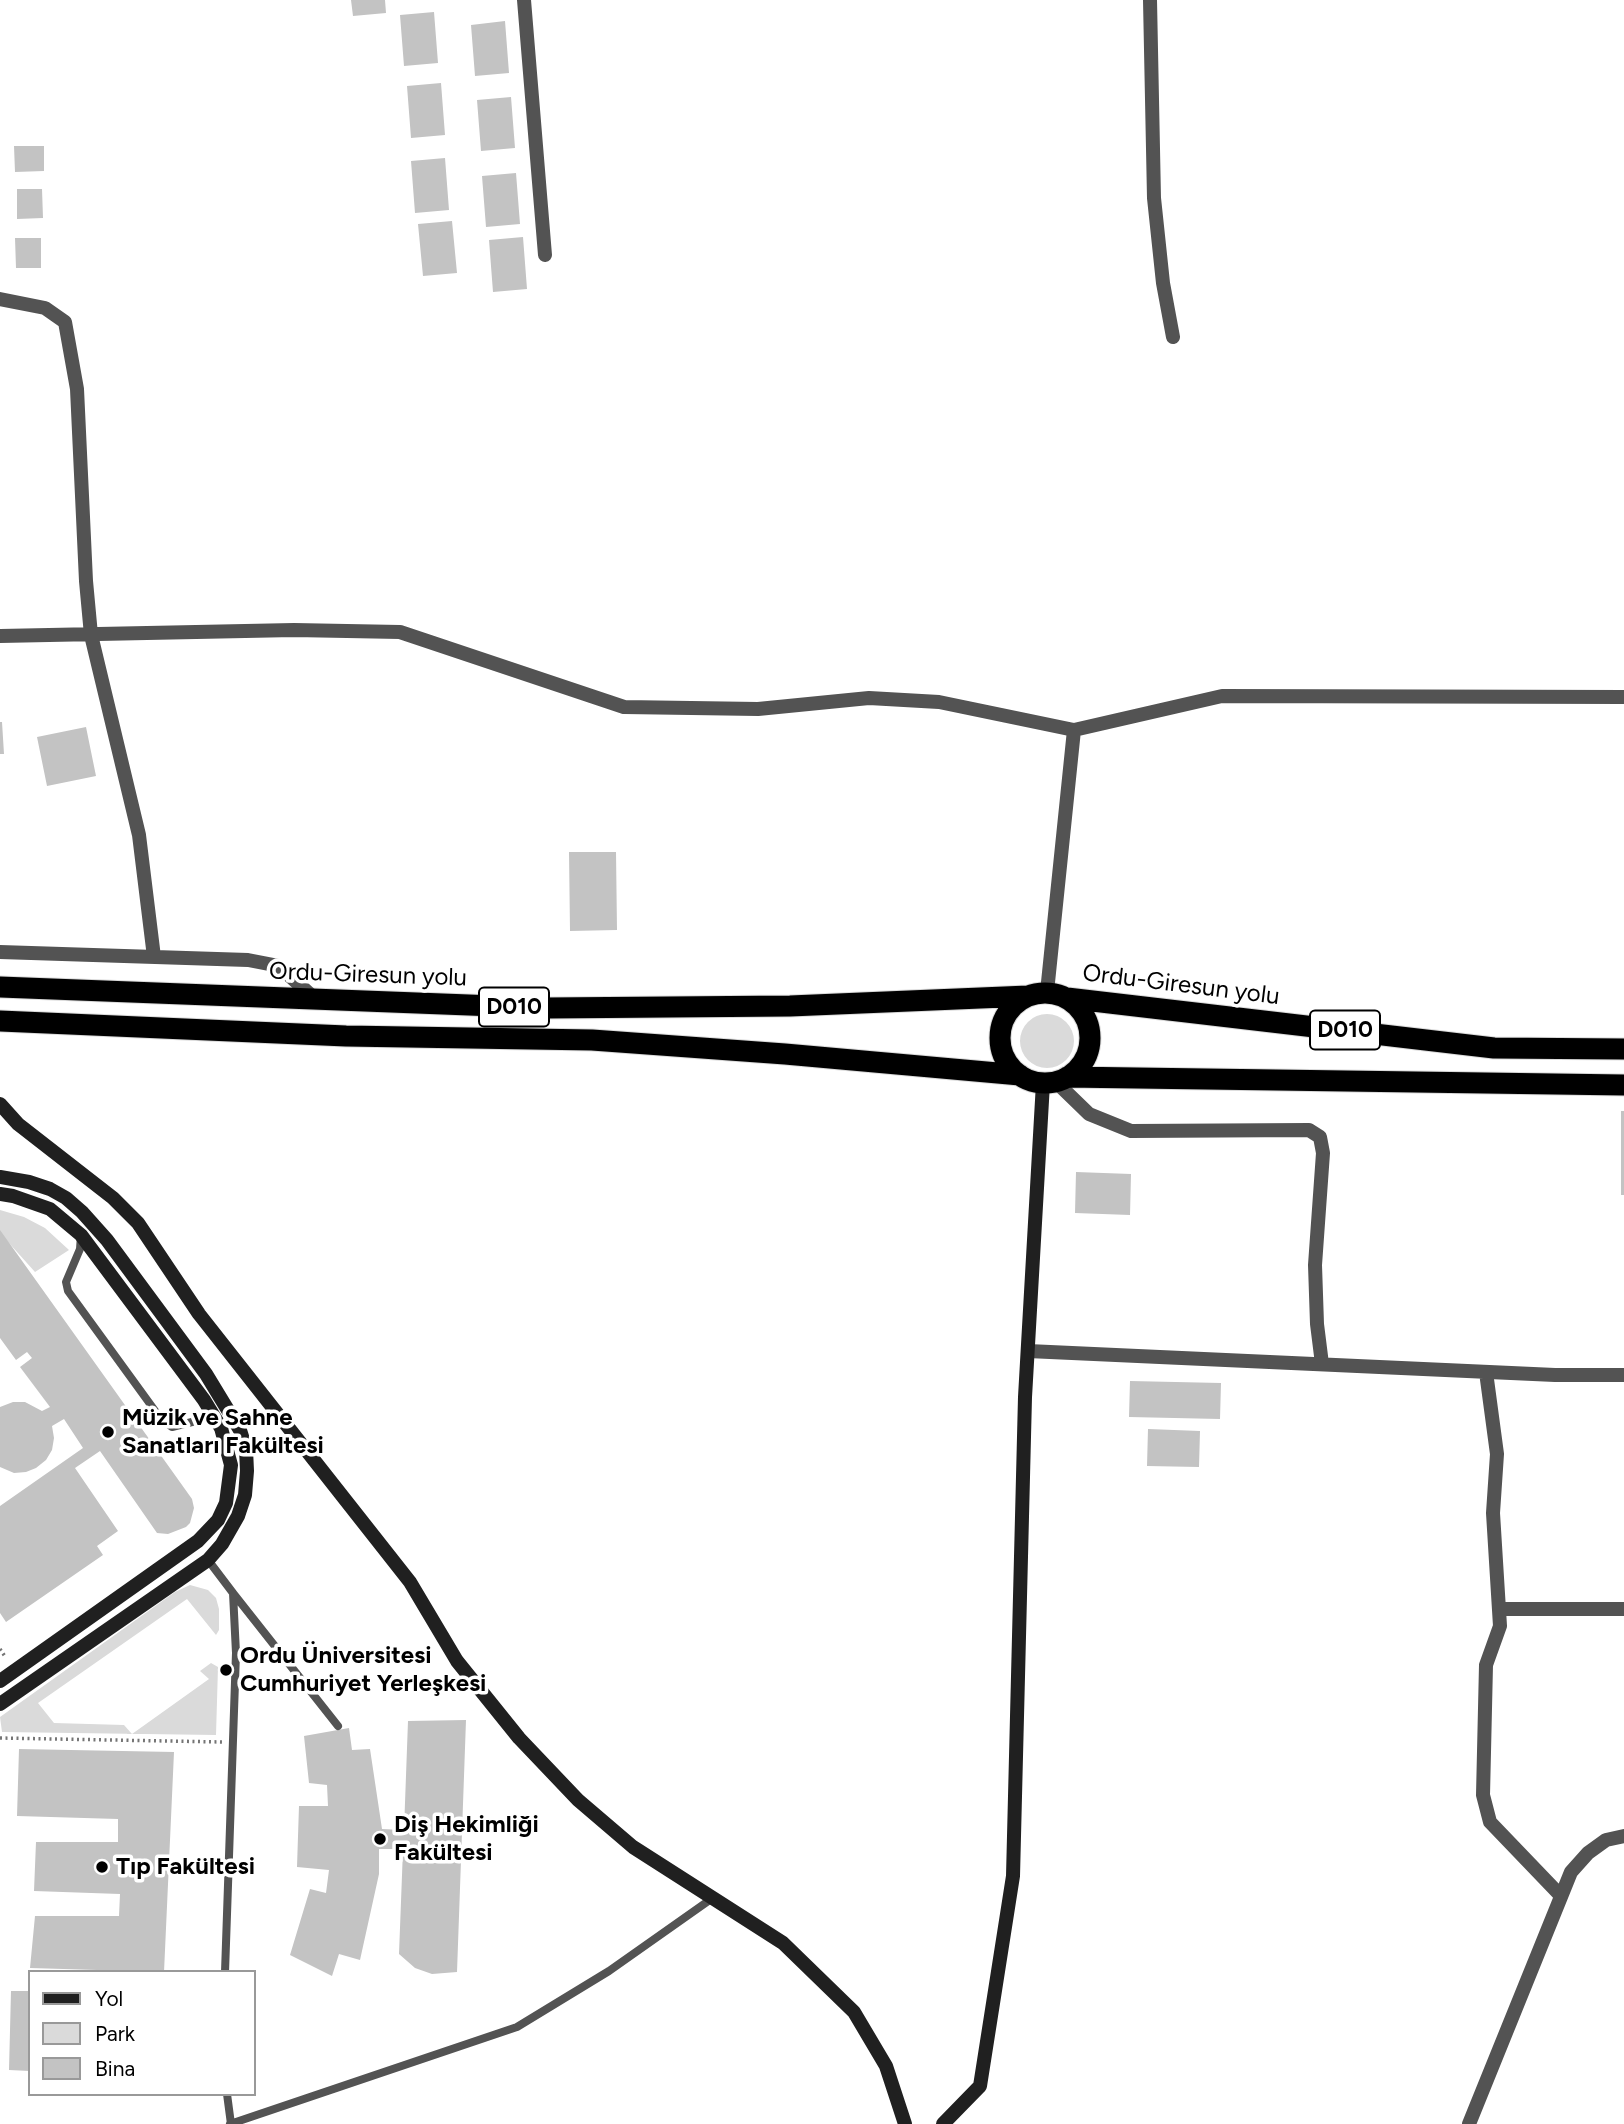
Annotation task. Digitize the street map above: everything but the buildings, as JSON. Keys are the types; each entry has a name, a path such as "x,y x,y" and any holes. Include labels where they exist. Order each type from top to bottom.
{"highway":[{"name":"Ordu-Giresun yolu","path":"0,987 547,1008 790,1006 1047,995 1494,1048 1624,1049"},
{"path":"1047,995 1079,1008 1087,1022 1090,1037 1087,1053 1079,1067 1055,1080 1031,1081 1010,1066 1003,1054 1000,1033 1007,1014 1016,1003 1047,995"},
{"name":"D010","path":"0,1021 346,1036 592,1040 1020,1075"},
{"name":"D010","path":"1055,1080 1624,1084"}],"street":[{"path":"524,0 545,255"},
{"path":"1150,0 1154,198 1163,283 1173,337"},
{"path":"0,299 45,308 65,322 77,389 91,635 139,835 154,957"},
{"path":"0,636 294,630 400,632 624,707 758,709 869,698 939,702 1074,730 1222,696 1624,696"},
{"path":"1047,995 1074,730"},
{"path":"0,952 248,960 279,966 315,999"},
{"path":"943,2124 981,2086 1013,1876 1028,1351 1055,1080"},
{"path":"1055,1080 1089,1114 1131,1131 1309,1130 1320,1137 1323,1153 1315,1265 1317,1324 1322,1364"},
{"path":"0,1104 18,1124 113,1198 138,1223 199,1314 410,1582 457,1661 519,1738 578,1800 634,1847 783,1943 854,2012 886,2066 905,2124"},
{"path":"0,1177 50,1189 82,1212 107,1240 206,1374 240,1430 246,1449 245,1495 222,1544 208,1560 0,1704"},
{"path":"0,1194 13,1195 50,1209 80,1235 204,1400 221,1428 231,1465 226,1503 218,1520 198,1541 0,1681"},
{"path":"1028,1351 1486,1372 1624,1374"},
{"path":"1486,1372 1497,1454 1493,1513 1500,1626 1486,1665 1483,1795 1490,1822 1561,1896"},
{"path":"1499,1609 1624,1609"},
{"path":"1469,2124 1571,1872 1588,1853 1606,1840 1624,1836"}],"lane":[{"path":"80,1235 80,1250 66,1282 68,1291 161,1419 172,1427 215,1419"},
{"path":"208,1560 338,1726"},
{"path":"225,1970 236,1653 233,1593"},
{"path":"226,2096 231,2124 517,2027 609,1971 715,1898"}],"path":[{"path":"0,1649 7,1660"},
{"path":"0,1738 234,1742"}],"green space":[{"path":"1047,1014 1066,1022 1074,1041 1066,1060 1047,1068 1028,1060 1020,1041 1028,1022"},
{"path":"0,1210 24,1217 45,1228 69,1250 35,1272 0,1233"},
{"path":"190,1585 208,1590 216,1598 219,1609 219,1630 216,1635 187,1599 38,1703 54,1723 124,1725 132,1734 2,1732 0,1717 175,1592"},
{"path":"211,1663 218,1667 216,1735 132,1734 209,1679 200,1671"}],"place":[{"name":"Müzik ve Sahne Sanatları Fakültesi","path":"108,1432"},
{"name":"Ordu Üniversitesi Cumhuriyet Yerleşkesi","path":"226,1670"},
{"name":"Diş Hekimliği Fakültesi","path":"380,1839"},
{"name":"Tıp Fakültesi","path":"102,1867"}]}
